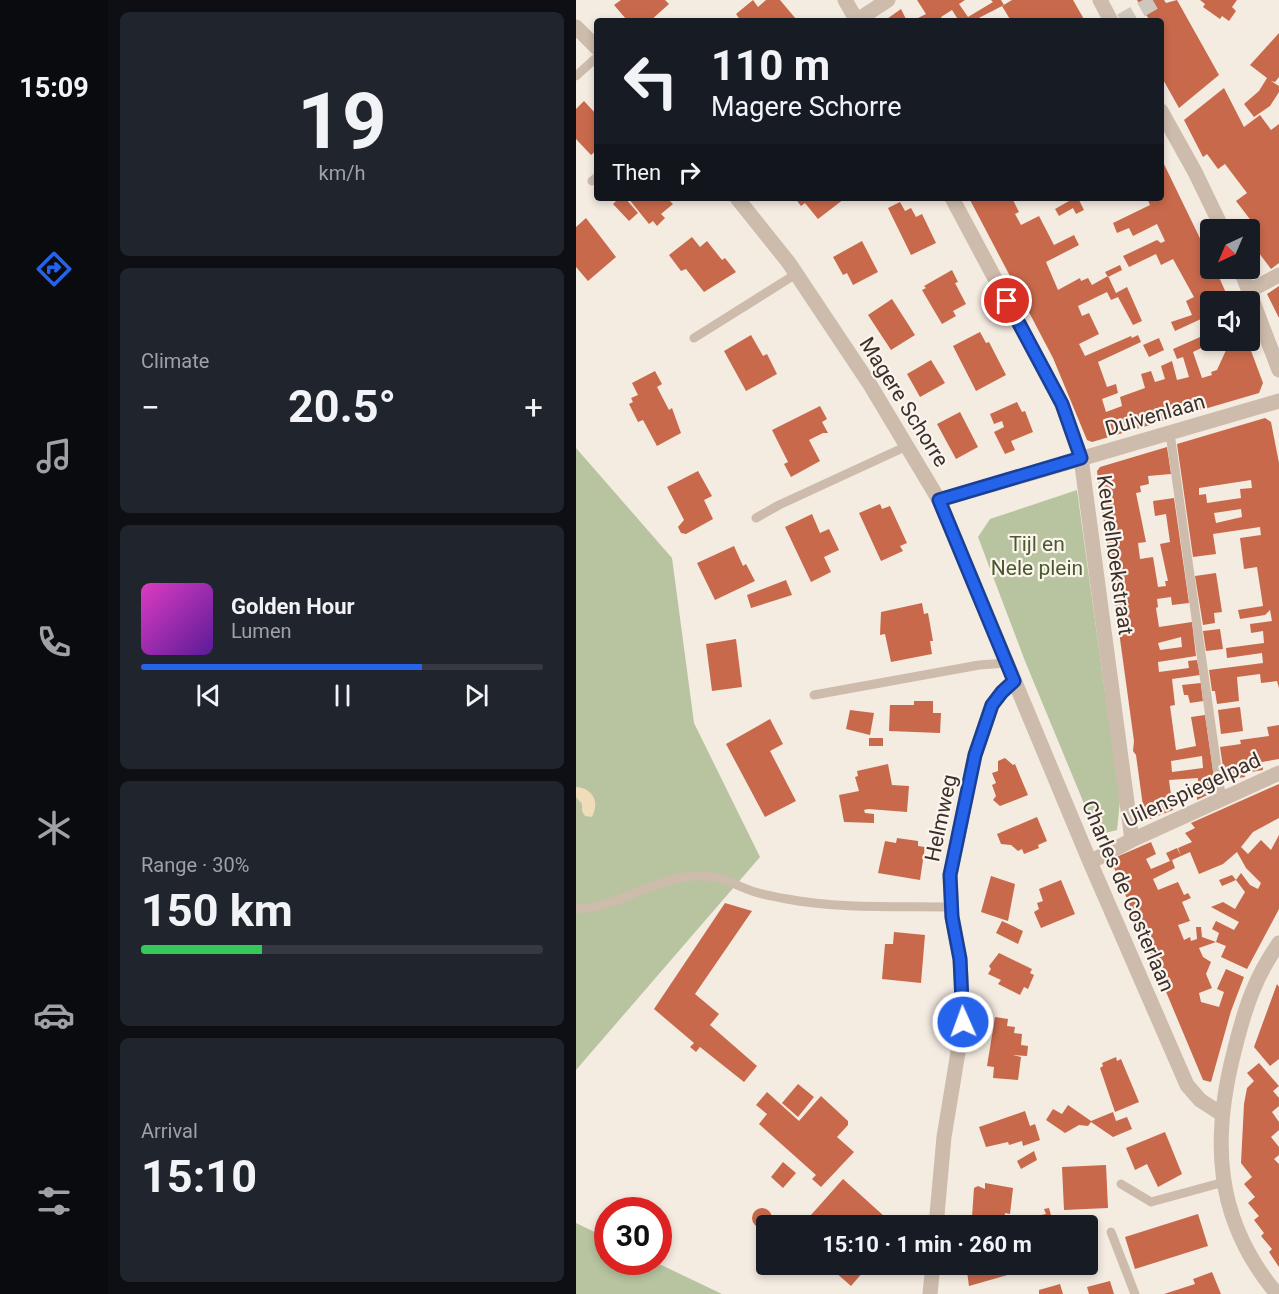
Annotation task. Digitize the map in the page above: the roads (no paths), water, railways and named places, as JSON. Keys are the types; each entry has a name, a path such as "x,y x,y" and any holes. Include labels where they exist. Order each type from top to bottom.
{"street":[{"path":"845,0 855,18"},
{"path":"861,18 888,0"},
{"path":"1100,0 1109,18"},
{"path":"576,27 594,45"},
{"path":"1164,116 1195,172 1217,219"},
{"name":"Magere Schorre","path":"739,201 796,274 869,383 939,500 1014,681"},
{"name":"Keuvelhoekstraat","path":"954,201 1062,404 1081,458 1132,840"},
{"path":"1244,279 1249,291 1279,275"},
{"path":"1260,320 1279,370"},
{"name":"Duivenlaan","path":"939,500 1279,401"},
{"name":"Charles de Costerlaan","path":"1014,681 1187,1085 1200,1101 1220,1113"},
{"name":"Helmweg","path":"937,1215 944,1137 963,1022 960,959 950,875 975,755 992,705 1014,681"},
{"name":"Uilenspiegelpad","path":"1090,862 1132,840 1279,773"},
{"path":"1274,1293 1239,1233 1221,1167 1220,1113 1244,1012 1260,970 1279,943"},
{"path":"930,1294 932,1275"}],"lane":[{"path":"576,76 594,60"},
{"path":"694,338 796,274"},
{"path":"1170,433 1220,789 1224,799"},
{"path":"756,518 779,505 907,446"},
{"path":"814,695 979,665 1007,663"},
{"path":"576,909 608,902 670,879 698,876 723,877 753,892 789,900 870,906 952,907"},
{"path":"1121,1184 1144,1201 1151,1202 1224,1182"},
{"path":"1111,1232 1135,1294"}],"tunnel":[{"path":"1126,18 1158,0"}],"park label":[{"name":"Tijl en Nele plein","path":"1037,556"}]}
